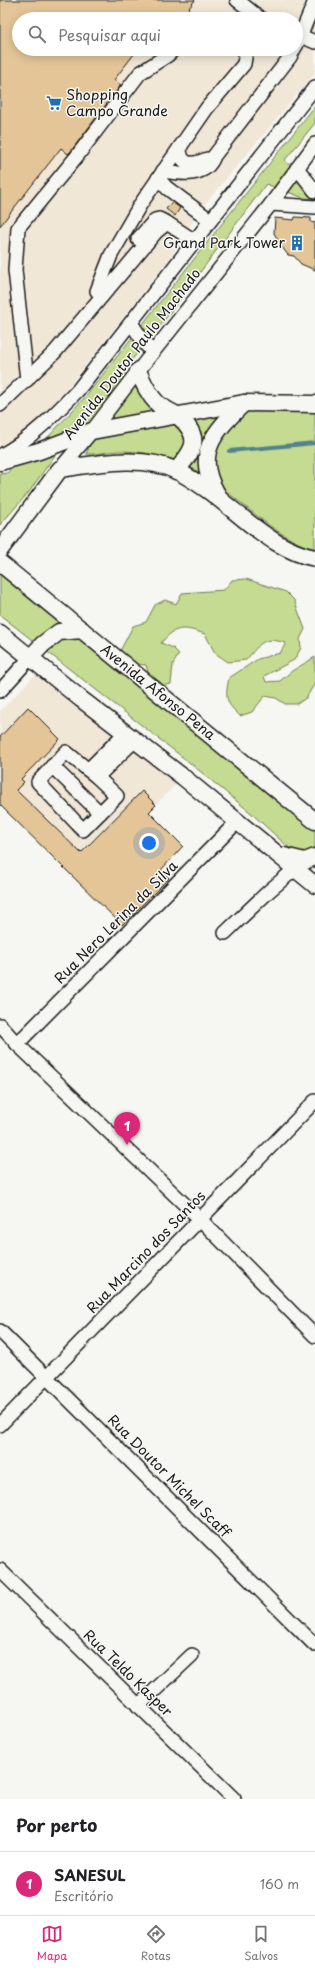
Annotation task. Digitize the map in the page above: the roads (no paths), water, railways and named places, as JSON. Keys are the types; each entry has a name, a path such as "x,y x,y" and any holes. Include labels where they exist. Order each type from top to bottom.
{"main road":[{"path":"138,371 156,403 164,410 177,416 190,430 193,443 190,455 176,470"},
{"path":"222,502 212,485 206,468 208,455 212,440 219,427 244,403"},
{"path":"0,462 39,451 92,431 244,403 315,404"},
{"path":"0,550 60,469 90,464 144,462 176,470 222,502 265,536 296,553 315,558"},
{"name":"Avenida Afonso Pena","path":"0,563 312,813"},
{"path":"30,658 43,644 59,632 82,630"},
{"path":"0,633 238,821 315,885"},
{"path":"276,854 297,861 305,861 315,857"}],"street":[{"path":"237,0 252,12"},
{"path":"303,26 315,1"},
{"path":"303,44 315,42"},
{"path":"27,380 15,270 18,228 77,156 140,73 166,56"},
{"path":"100,293 111,255 136,212 180,146 208,108 244,64 246,56"},
{"path":"159,178 201,171 209,166 214,156 286,56"},
{"name":"Avenida Doutor Paulo Machado","path":"0,456 15,448 44,426 78,390 207,223 315,87"},
{"name":"Avenida Doutor Paulo Machado","path":"60,469 92,431 271,204 315,144"},
{"path":"180,146 180,154 183,159 190,164 196,164 214,156"},
{"path":"297,168 315,190"},
{"path":"159,178 167,188 207,223"},
{"path":"271,204 315,207"},
{"path":"136,212 144,238"},
{"path":"0,405 55,352 144,238 167,223 194,240"},
{"path":"131,323 146,345 154,352"},
{"path":"0,691 30,658"},
{"path":"93,773 130,737"},
{"path":"66,752 93,773 117,796 83,830 38,782 66,752"},
{"path":"52,766 100,813"},
{"name":"Rua Nero Lerina da Silva","path":"17,1044 238,821"},
{"path":"226,933 269,891 295,869"},
{"path":"0,1025 17,1044 200,1219 315,1336"},
{"name":"Rua Marcino dos Santos","path":"0,1425 315,1101"},
{"name":"Rua Doutor Michel Scaff","path":"0,1331 315,1645"},
{"name":"Rua Teldo Kasper","path":"0,1570 234,1799"},
{"path":"138,1706 192,1654"}],"waterway":[{"path":"229,451 315,443"}],"place":[{"name":"Shopping Campo Grande","path":"54,103"},
{"name":"Grand Park Tower","path":"297,243"},
{"name":"SANESUL","path":"127,1145"}]}
